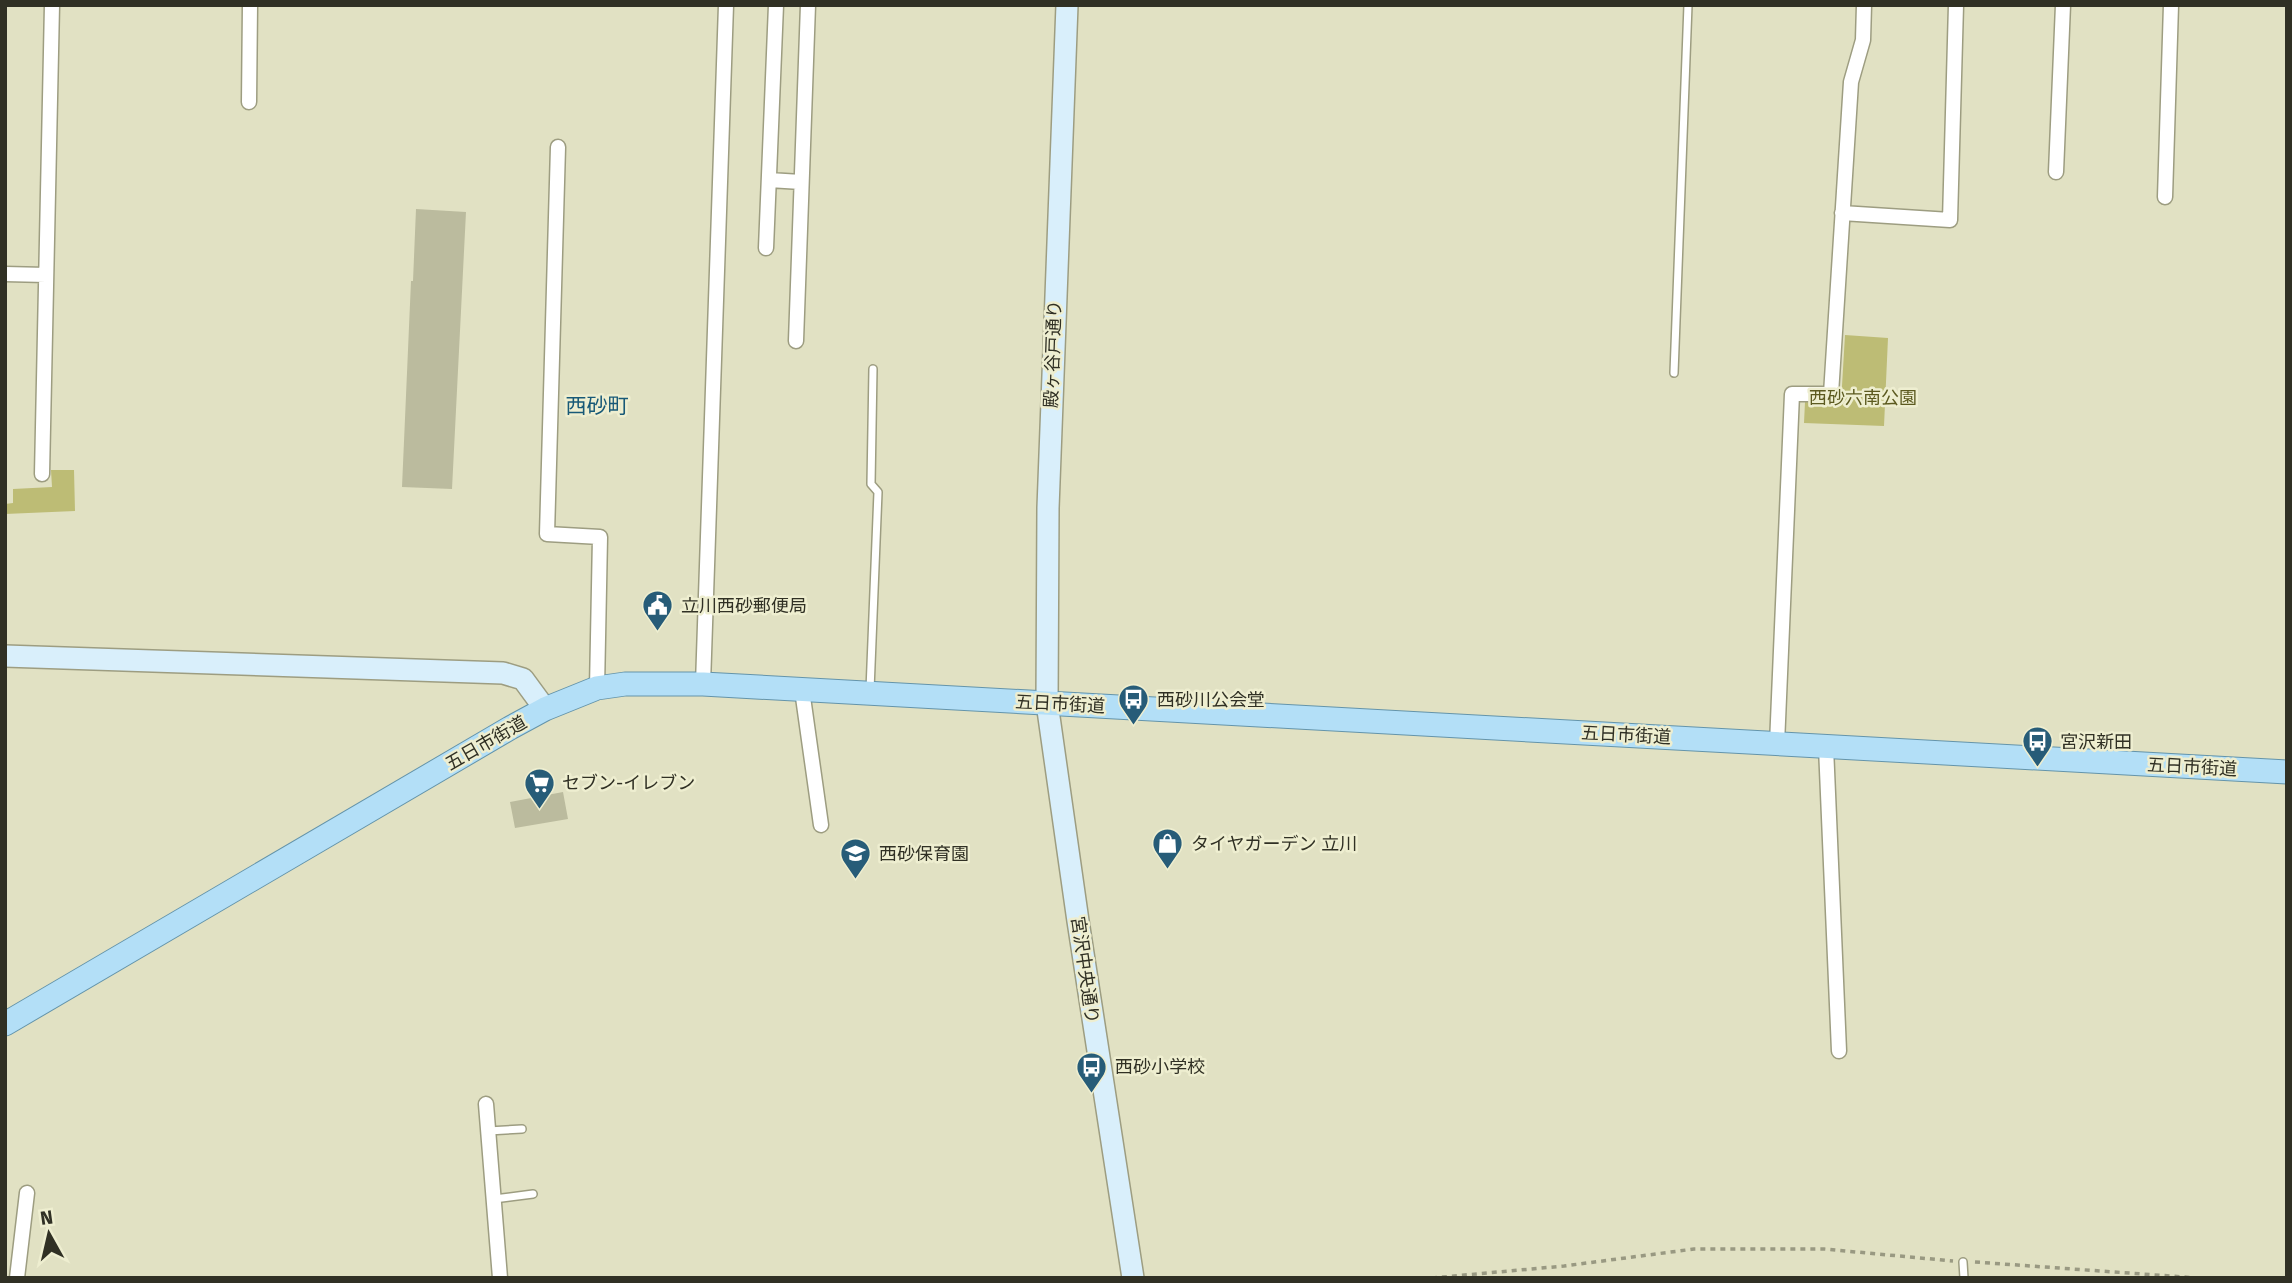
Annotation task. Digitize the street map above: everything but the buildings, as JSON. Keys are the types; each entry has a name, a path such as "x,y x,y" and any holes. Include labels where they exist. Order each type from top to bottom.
{"main road":[{"name":"五日市街道","path":"5,1024 545,709 597,688 625,684 703,684 2287,772"}],"street":[{"path":"42,474 52,5"},
{"path":"249,102 250,5"},
{"path":"703,684 726,5"},
{"path":"766,248 776,5"},
{"path":"796,341 808,5"},
{"name":"殿ヶ谷戸通り","path":"1047,703 1048,508 1066,5"},
{"path":"1777,744 1792,394 1831,394 1851,82 1863,40 1864,5"},
{"path":"1842,213 1950,220 1956,5"},
{"path":"2056,172 2063,5"},
{"path":"2165,197 2171,5"},
{"path":"558,147 547,534 600,537 597,688"},
{"path":"769,180 802,182"},
{"path":"5,274 47,275"},
{"path":"5,656 503,673 523,679 545,709"},
{"path":"802,690 821,825"},
{"name":"宮沢中央通り","path":"1047,703 1133,1278"},
{"path":"1826,747 1839,1051"},
{"path":"486,1104 500,1278"},
{"path":"17,1278 27,1193"}],"lane":[{"path":"1674,373 1688,5"},
{"path":"870,694 878,492 871,484 873,369"},
{"path":"488,1131 522,1129"},
{"path":"494,1199 533,1194"},
{"path":"1963,1262 1964,1278"}],"path":[{"path":"1433,1278 1564,1266 1694,1249 1824,1249 1963,1262 2198,1278"}],"green space":[{"name":"西砂六南公園","path":"1845,335 1888,338 1884,426 1804,423 1805,402 1841,403"},
{"path":"51,470 74,470 75,511 5,514 5,504 13,503 13,489 52,487"}],"place":[{"name":"立川西砂郵便局","path":"658,633"},
{"name":"西砂川公会堂","path":"1134,727"},
{"name":"宮沢新田","path":"2037,769"},
{"name":"セブン-イレブン","path":"539,810"},
{"name":"タイヤガーデン 立川","path":"1168,871"},
{"name":"西砂保育園","path":"856,881"},
{"name":"西砂小学校","path":"1092,1094"}],"district":[{"name":"西砂町","path":"597,406"}]}
